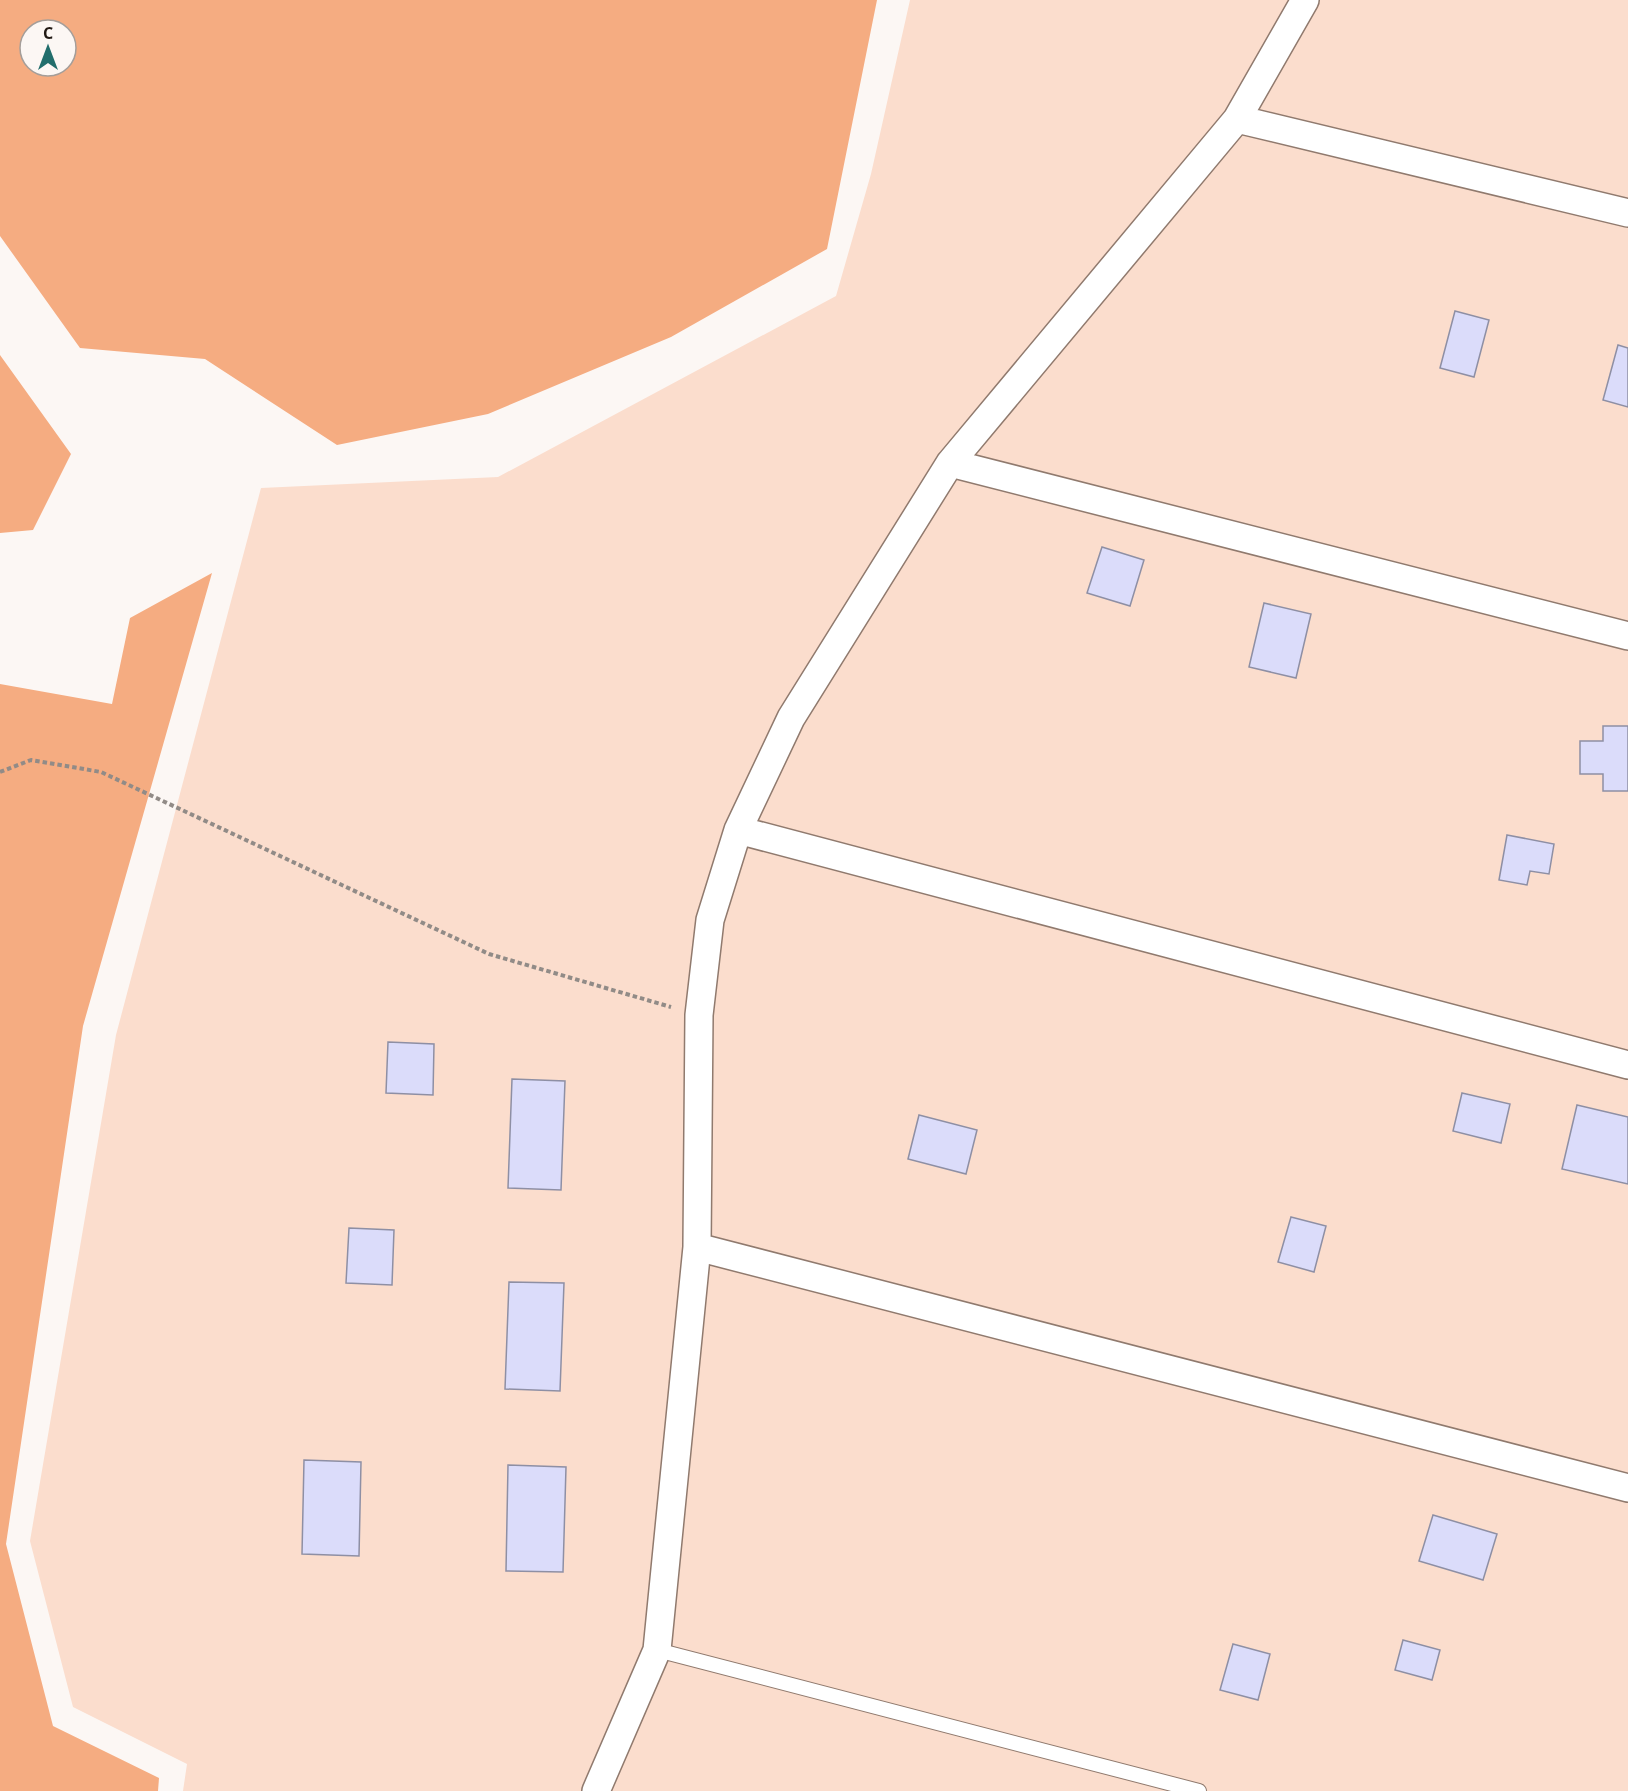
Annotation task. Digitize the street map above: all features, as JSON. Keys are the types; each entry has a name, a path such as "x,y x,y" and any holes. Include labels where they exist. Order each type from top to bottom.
{"street":[{"path":"596,1791 657,1650 697,1247 699,1015 710,920 738,830 791,718 950,463 1237,119 1305,0"},
{"path":"1237,119 1628,213"},
{"path":"950,463 1628,636"},
{"path":"738,830 1628,1065"},
{"path":"697,1247 1628,1488"}],"lane":[{"path":"657,1650 1199,1791"}],"path":[{"path":"0,772 31,760 101,772 489,954 699,1015"}],"shaded area":[{"path":"0,0 877,0 827,249 671,337 488,414 337,445 205,359 80,348 0,236"},
{"path":"910,0 1628,0 1628,1791 183,1791 187,1764 73,1707 30,1541 116,1035 261,488 498,477 836,296 871,174"},
{"path":"0,355 71,454 33,530 0,533"},
{"path":"212,573 83,1026 6,1544 53,1726 159,1778 158,1791 0,1791 0,684 112,704 130,618"}],"building":[{"path":"1455,311 1489,320 1474,377 1440,368"},
{"path":"1618,345 1628,348 1628,407 1603,400"},
{"path":"1102,547 1144,560 1130,606 1087,593"},
{"path":"1264,603 1311,614 1296,678 1249,667"},
{"path":"1603,726 1628,726 1628,791 1603,791 1603,774 1580,774 1580,741 1603,741"},
{"path":"1507,835 1554,844 1549,874 1530,871 1527,885 1499,880"},
{"path":"388,1042 434,1044 433,1095 386,1093"},
{"path":"512,1079 565,1081 561,1190 508,1188"},
{"path":"1462,1093 1510,1104 1501,1143 1453,1131"},
{"path":"1577,1105 1628,1117 1628,1184 1562,1169"},
{"path":"919,1115 977,1130 966,1174 908,1159"},
{"path":"1291,1217 1326,1226 1314,1272 1278,1262"},
{"path":"349,1228 394,1230 392,1285 346,1283"},
{"path":"509,1282 564,1283 560,1391 505,1389"},
{"path":"304,1460 361,1462 359,1556 302,1554"},
{"path":"508,1465 566,1467 563,1572 506,1571"},
{"path":"1433,1515 1497,1534 1483,1580 1419,1561"},
{"path":"1403,1640 1440,1650 1432,1680 1395,1670"},
{"path":"1233,1644 1270,1654 1258,1700 1220,1690"}]}
